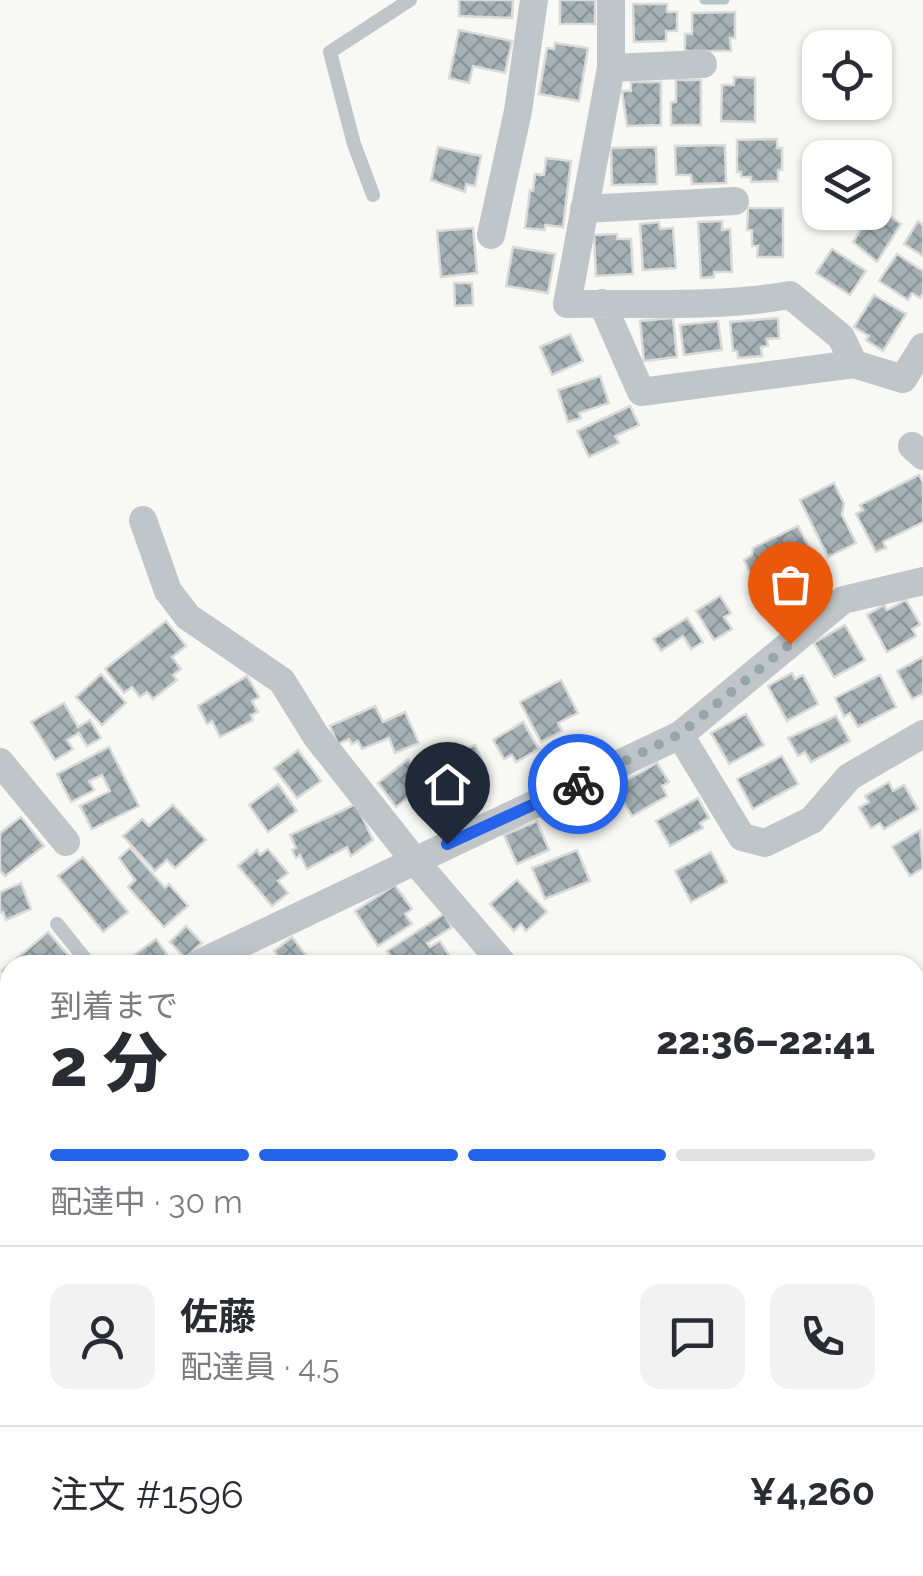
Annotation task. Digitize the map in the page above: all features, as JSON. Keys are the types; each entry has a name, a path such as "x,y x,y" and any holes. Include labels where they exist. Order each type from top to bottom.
{"street":[{"path":"491,235 518,111 534,0"},
{"path":"612,0 611,68 567,304 744,303 790,295 841,337 854,364"},
{"path":"611,68 703,64"},
{"path":"584,209 735,202"},
{"path":"602,304 641,392 854,364 903,379 923,347"},
{"path":"143,520 168,591 188,617 282,681 316,736 490,955"},
{"path":"217,955 680,734 843,600 923,581"},
{"path":"680,734 742,837 765,843 812,820 849,776 923,734"},
{"path":"0,762 66,842"}],"lane":[{"path":"373,195 354,144 330,52 410,0"},
{"path":"57,924 82,955"}],"building":[{"path":"459,0 513,0 512,18 459,16"},
{"path":"560,0 595,0 595,24 560,24"},
{"path":"633,4 667,4 667,12 677,12 677,31 666,31 666,41 634,42"},
{"path":"735,12 731,51 685,51 685,34 692,34 692,13"},
{"path":"459,30 512,41 505,73 473,66 469,83 449,78"},
{"path":"555,43 588,48 579,101 539,94 547,48 554,49"},
{"path":"734,77 755,78 755,122 721,121 722,85 734,85"},
{"path":"676,80 701,80 701,125 671,125"},
{"path":"631,82 661,82 661,125 627,126 622,91 631,91"},
{"path":"777,139 777,148 782,148 778,181 751,182 751,177 741,177 741,172 737,172 737,140"},
{"path":"725,145 726,183 692,184 691,175 676,175 675,146"},
{"path":"438,147 481,156 475,186 466,184 465,192 431,180"},
{"path":"656,147 657,184 612,185 611,148"},
{"path":"546,158 571,161 563,227 525,228 530,190 533,191 535,174 544,175"},
{"path":"748,208 783,208 783,257 757,257 758,246 752,246 752,230 747,230"},
{"path":"892,218 901,224 877,262 853,242 860,230 892,230"},
{"path":"722,221 722,230 730,229 732,272 714,272 714,277 701,278 698,222"},
{"path":"918,221 923,225 923,256 904,244"},
{"path":"659,222 660,229 673,228 676,268 643,270 640,224"},
{"path":"473,228 477,273 441,277 437,231"},
{"path":"617,234 617,239 631,239 633,274 596,276 594,235"},
{"path":"513,247 555,254 548,293 506,286"},
{"path":"832,249 866,271 850,295 816,273"},
{"path":"897,254 923,271 920,298 912,293 908,300 879,281"},
{"path":"454,283 472,283 473,305 455,306"},
{"path":"874,295 906,314 883,351 854,327"},
{"path":"673,318 677,357 644,361 640,321"},
{"path":"778,318 779,338 767,339 768,346 761,347 762,356 738,358 737,351 733,351 730,322"},
{"path":"718,321 722,350 684,355 680,325"},
{"path":"570,334 583,361 552,375 540,347"},
{"path":"600,376 609,403 579,413 581,418 568,422 558,390"},
{"path":"630,406 639,425 615,436 619,443 589,457 577,431"},
{"path":"919,475 923,483 923,522 883,542 886,548 876,552 856,514 863,510 860,505"},
{"path":"834,483 844,504 842,515 856,543 828,557 800,500"},
{"path":"798,526 817,562 803,570 806,577 763,599 744,560 752,555 753,548"},
{"path":"720,596 731,613 724,617 732,629 714,640 696,611"},
{"path":"906,600 920,624 912,629 916,636 887,652 867,615 884,605 887,610"},
{"path":"687,618 703,642 691,649 683,636 661,651 653,639"},
{"path":"166,621 186,646 172,657 181,669 173,675 177,680 153,699 147,692 140,697 132,687 124,693 105,669"},
{"path":"845,625 865,660 834,677 814,643"},
{"path":"923,657 923,694 912,699 897,671"},
{"path":"792,673 795,679 803,675 818,704 787,721 768,686"},
{"path":"101,674 126,703 102,725 76,697"},
{"path":"880,675 896,707 858,727 850,713 844,716 835,698"},
{"path":"247,676 259,697 252,701 258,712 251,715 253,720 220,737 212,721 207,724 198,706"},
{"path":"561,680 578,713 558,723 562,731 541,742 520,702"},
{"path":"64,703 78,727 90,720 101,738 87,746 79,733 67,740 73,749 55,760 31,722"},
{"path":"375,706 383,722 405,712 419,743 395,753 389,738 362,749 358,741 352,744 349,739 338,744 330,726"},
{"path":"746,714 764,745 729,764 711,733"},
{"path":"836,716 850,741 811,762 805,752 798,756 788,738"},
{"path":"523,722 539,749 516,762 512,755 504,759 493,740"},
{"path":"475,745 486,770 476,775 481,786 454,798 438,762"},
{"path":"109,747 139,806 92,829 80,806 110,791 102,775 89,781 94,790 71,802 57,774"},
{"path":"298,750 321,781 297,798 274,768"},
{"path":"782,756 798,784 753,809 737,779"},
{"path":"408,759 431,789 416,800 412,795 396,807 378,783"},
{"path":"657,763 669,782 662,786 667,796 632,816 615,787"},
{"path":"889,782 893,791 904,785 918,809 884,829 880,823 871,828 859,808 869,802 865,796"},
{"path":"278,784 297,811 268,832 249,805"},
{"path":"698,798 709,818 700,823 703,828 670,846 656,821"},
{"path":"356,804 373,840 351,856 347,847 307,869 300,855 296,858 292,850 296,848 290,835"},
{"path":"173,805 206,840 175,868 167,860 155,871 123,836 142,819 149,826"},
{"path":"21,817 44,846 5,876 0,870 0,833"},
{"path":"537,821 549,850 517,864 504,835"},
{"path":"920,830 923,868 910,876 892,847"},
{"path":"130,848 165,888 169,884 188,906 164,927 128,887 135,880 119,858"},
{"path":"268,849 288,873 278,881 288,893 272,906 238,866 257,850 260,855"},
{"path":"577,850 590,881 545,899 532,868"},
{"path":"711,852 727,882 691,902 675,871"},
{"path":"83,857 128,912 103,932 58,876"},
{"path":"517,880 547,912 526,931 521,924 514,931 490,904"},
{"path":"21,883 31,909 6,920 0,913 0,892"},
{"path":"395,885 412,909 405,914 412,924 378,946 355,911"},
{"path":"444,914 452,927 427,943 430,947 440,941 449,955 390,955 387,951"},
{"path":"186,926 202,943 188,955 182,955 170,942"},
{"path":"48,932 68,955 21,955"},
{"path":"292,937 306,955 277,955 274,951"},
{"path":"156,939 167,954 166,955 134,955"}],"waterway":[{"path":"704,0 725,0"}],"way so far":[{"path":"578,784 680,734 790,644"}],"route":[{"path":"447,844 578,784"}]}
